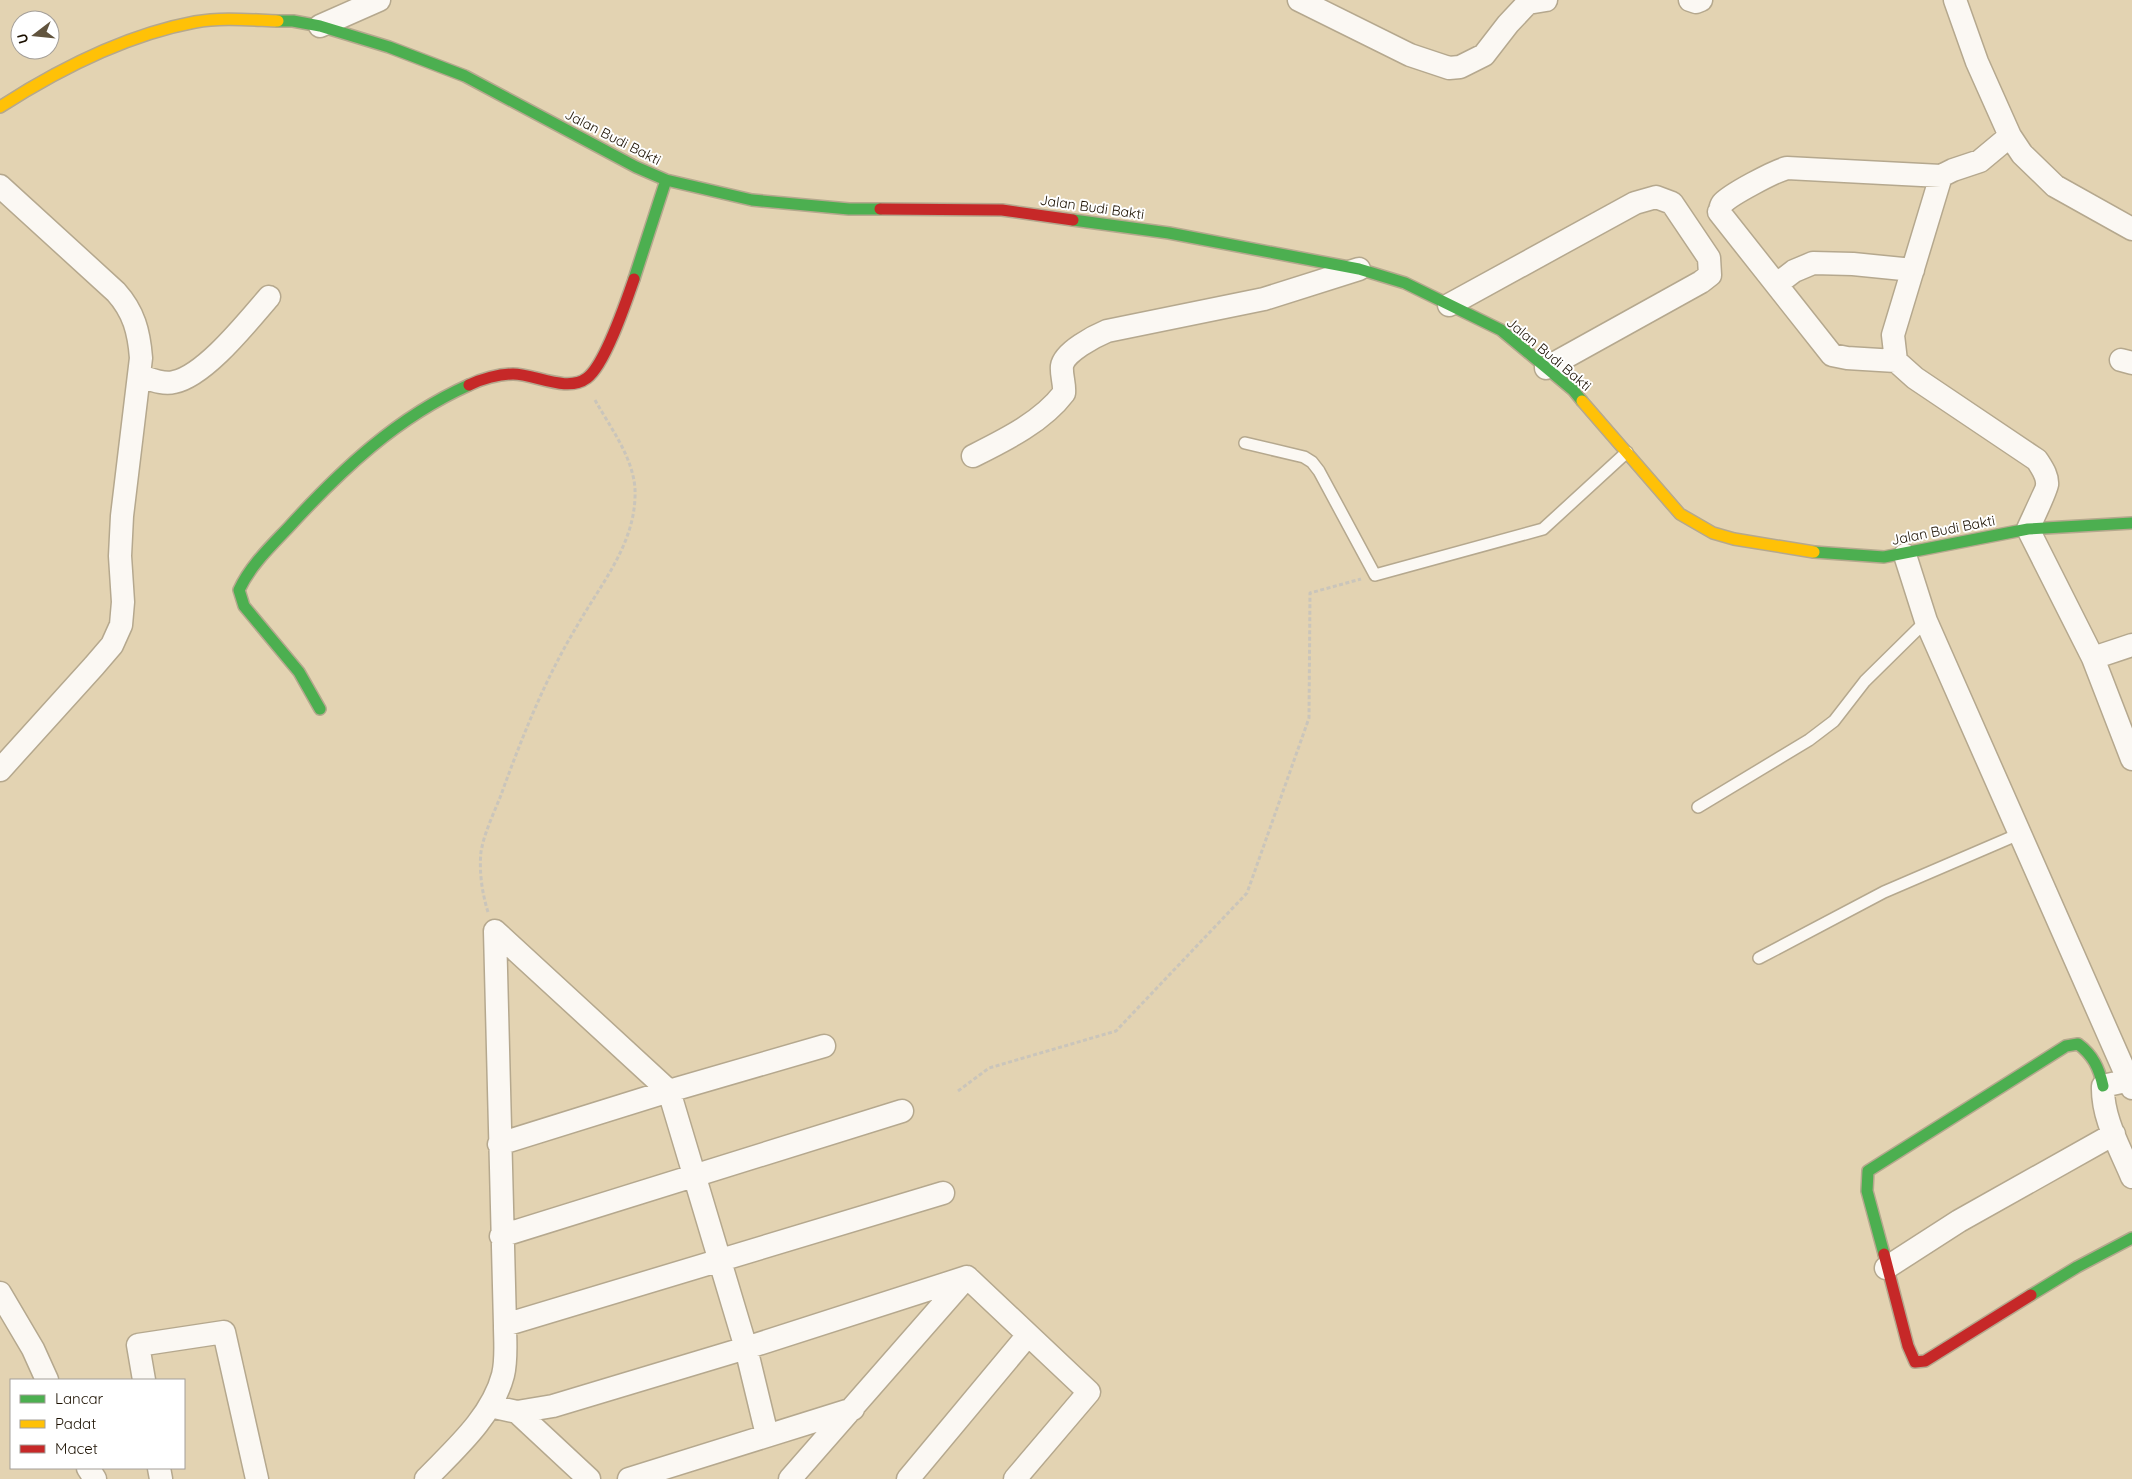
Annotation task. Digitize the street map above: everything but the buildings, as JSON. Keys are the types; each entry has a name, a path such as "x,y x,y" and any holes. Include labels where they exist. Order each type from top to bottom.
{"street":[{"path":"320,26 379,0"},
{"path":"1299,0 1410,55 1449,68 1460,67 1484,55 1508,24 1528,3 1546,0"},
{"path":"1690,0 1696,2 1701,0"},
{"path":"1955,0 1977,62 2010,136 2022,154 2055,186 2132,229"},
{"name":"Jalan Budi Bakti","path":"0,107 26,90 112,47 194,22 219,19 256,19 293,21 320,26 389,47 465,76 614,156 666,180 752,200 795,205 849,209 1002,210 1169,233 1359,269 1405,283 1500,330 1573,390 1680,514 1713,533 1734,539 1805,551 1884,557 2028,529 2132,523"},
{"path":"1896,360 1847,358 1832,355 1720,212 1721,204 1774,171 1787,168 1941,176 1980,160 2010,136"},
{"path":"1941,176 1893,335 1896,360 1915,378 2037,460 2045,472 2048,487 2038,504 2028,529 2094,658 2132,759"},
{"path":"320,709 299,672 244,606 239,590 248,571 344,469 424,407 485,378 506,374 525,373 566,384 584,380 600,360 625,308 666,180"},
{"path":"0,186 126,303 139,335 140,376 122,516 120,556 122,625 112,645 0,770"},
{"path":"1449,305 1635,203 1656,197 1672,203 1709,258 1710,275 1701,282 1546,368"},
{"path":"1777,284 1794,271 1813,263 1853,264 1913,270"},
{"path":"973,456 1015,433 1051,407 1064,393 1062,365 1065,358 1093,337 1108,331 1264,299 1359,269"},
{"path":"140,376 170,383 186,378 221,349 269,297"},
{"path":"1905,554 1926,621 2019,834 2131,1082 2103,1086"},
{"path":"2094,658 2132,645"},
{"path":"494,931 669,1091 746,1348 767,1435"},
{"path":"435,1476 490,1406 496,1396 503,1373 505,1325 501,1236 494,931"},
{"path":"2132,1177 2105,1113 2099,1066 2090,1052 2078,1044 2066,1046 1868,1171 1867,1191 1886,1268 1908,1346 1915,1362 1925,1361 2077,1267 2132,1238"},
{"path":"499,1144 669,1091 824,1046"},
{"path":"501,1236 902,1111"},
{"path":"1886,1268 1959,1221 2114,1134"},
{"path":"505,1325 720,1262 943,1193"},
{"path":"490,1406 517,1412 553,1406 746,1348 967,1277"},
{"path":"967,1277 1089,1392 1015,1479"},
{"path":"790,1479 967,1277"},
{"path":"0,1293 33,1349 47,1379"},
{"path":"144,1379 138,1345 224,1332 257,1479"},
{"path":"908,1479 1028,1335"},
{"path":"630,1479 854,1408"},
{"path":"517,1412 589,1479"}],"lane":[{"path":"1244,443 1304,457 1312,462 1319,471 1375,575 1543,529 1627,452"},
{"path":"1698,807 1809,740 1834,721 1865,681 1926,621"},
{"path":"1760,958 1884,892 2019,834"}],"path":[{"path":"494,931 484,900 481,873 482,851 491,823 521,740 550,676 576,627 624,549 635,509 634,487 630,468 621,445 584,380"},
{"path":"958,1090 989,1068 1116,1031 1247,893 1309,718 1310,593 1375,575"}],"traffic: fast":[{"path":"278,21 293,21 320,26 389,47 465,76 636,167 666,180 752,200 849,209 880,209"},
{"path":"634,279 666,180"},
{"path":"1073,220 1169,233 1359,269 1405,283 1501,330 1573,390 1582,401"},
{"path":"320,709 299,672 244,606 239,590 249,573 267,550 329,486 371,447 418,413 469,385"},
{"path":"1814,552 1884,557 2028,529 2132,523"},
{"path":"1884,1254 1867,1191 1868,1171 2066,1046 2078,1044 2088,1053 2100,1073 2103,1086"},
{"path":"2031,1295 2077,1267 2132,1238"}],"traffic: slow":[{"path":"0,107 69,67 143,35 205,20 278,21"},
{"path":"1582,401 1680,514 1713,533 1734,539 1814,552"}],"traffic: jam":[{"path":"880,209 1002,210 1073,220"},
{"path":"469,385 490,377 508,374 570,384 587,378 594,371 608,347 634,279"},
{"path":"1884,1254 1908,1346 1915,1362 1925,1361 2031,1295"}]}
